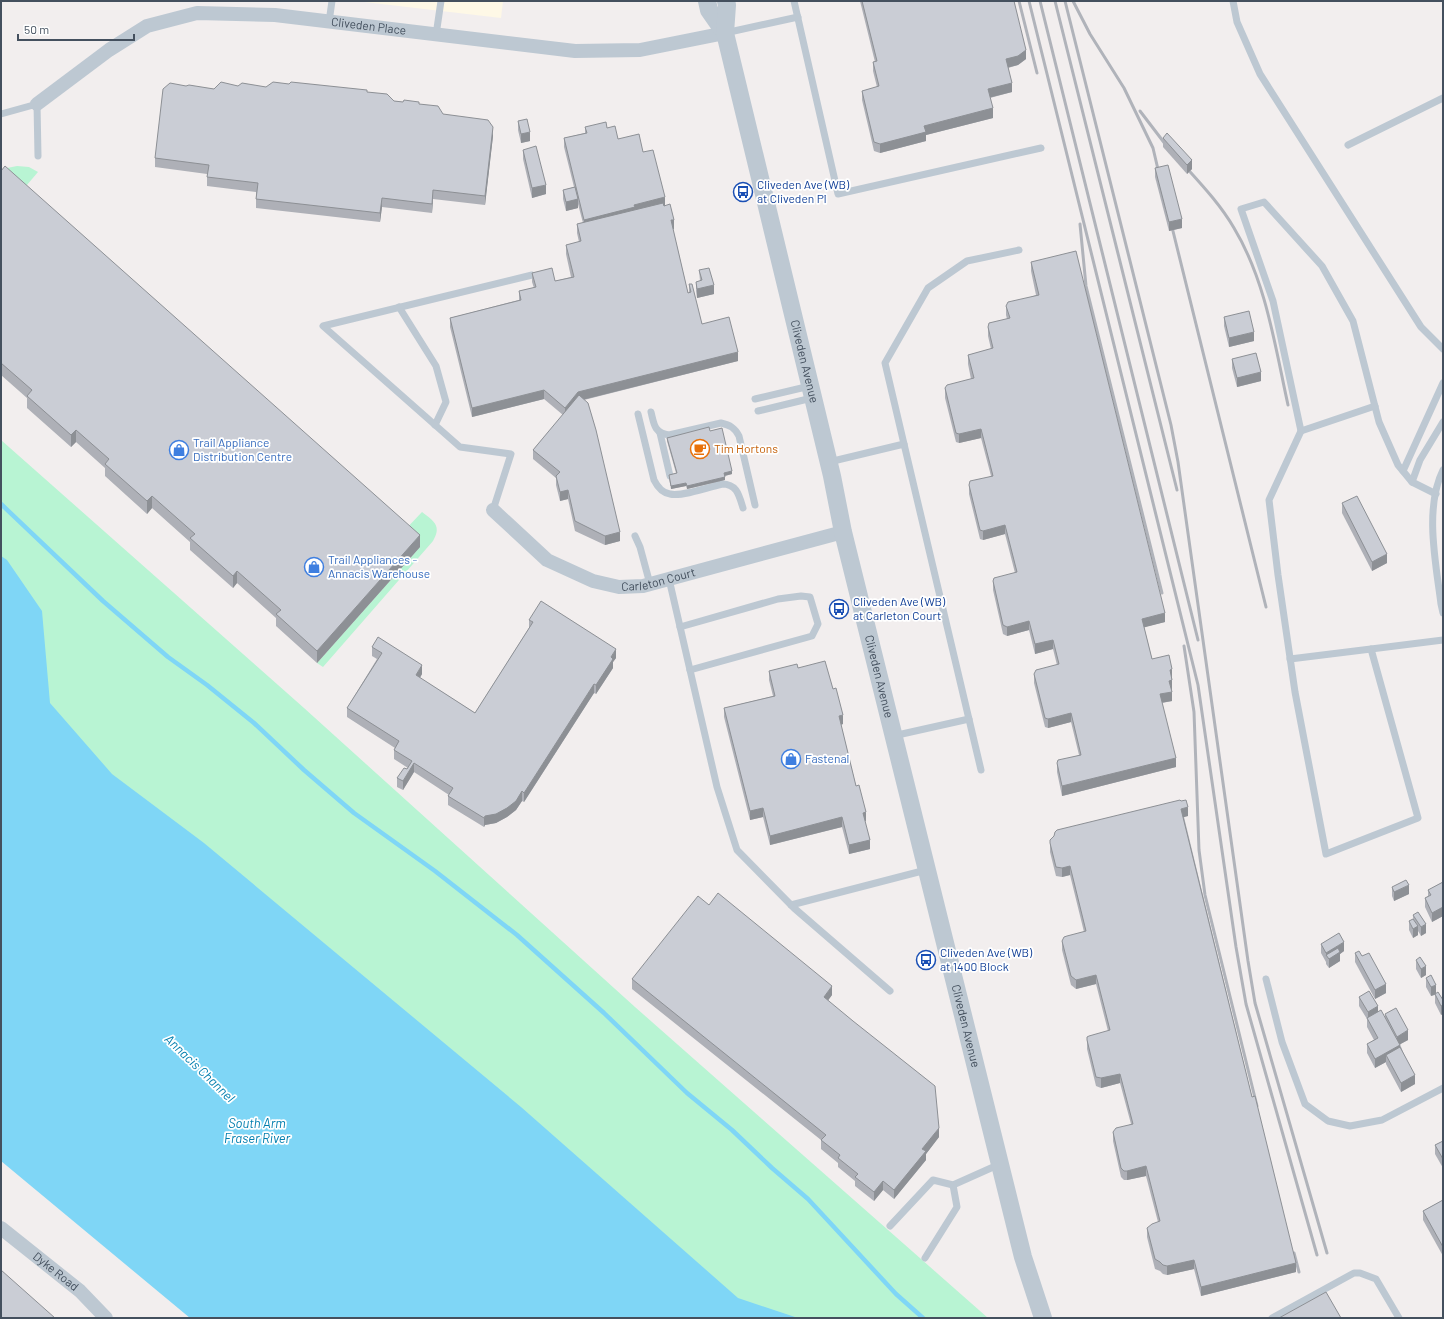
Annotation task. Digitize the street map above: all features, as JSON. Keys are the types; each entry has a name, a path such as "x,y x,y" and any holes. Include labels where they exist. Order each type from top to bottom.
{"street":[{"name":"Cliveden Avenue","path":"707,1 709,10 725,33"},
{"name":"Cliveden Avenue","path":"726,1 725,33 828,462 843,532 1023,1257 1043,1318"},
{"name":"Cliveden Place","path":"37,104 109,50 147,26 197,13 275,15 575,51 640,50 725,33"},
{"name":"Carleton Court","path":"493,510 547,560 593,581 619,587 643,586 843,532"},
{"name":"Dyke Road","path":"1,1228 80,1291 106,1318"}],"lane":[{"path":"329,22 332,1"},
{"path":"436,35 441,1"},
{"path":"794,1 838,194 1041,148"},
{"path":"1233,1 1237,22 1260,74 1421,327 1443,349"},
{"path":"725,33 798,16"},
{"path":"1348,145 1443,98"},
{"path":"1,114 37,104 38,156"},
{"path":"1371,649 1418,818 1326,854 1296,700 1269,500 1301,431 1273,301 1241,209 1264,202 1322,266 1353,321 1378,422 1398,465 1412,482 1436,494"},
{"path":"980,770 885,363 928,288 967,262 1019,250"},
{"path":"493,510 511,454 460,447 323,326 532,275"},
{"path":"399,307 436,366 446,402 435,425"},
{"path":"1403,471 1443,383"},
{"path":"755,399 811,392"},
{"path":"758,411 811,392"},
{"path":"1301,431 1374,406"},
{"path":"651,412 654,426 657,431 669,435 721,423 736,429 739,436 755,505"},
{"path":"638,414 654,480 663,492 678,494 727,484 738,490 743,508"},
{"path":"1412,482 1420,460 1443,422"},
{"path":"660,433 670,476"},
{"path":"828,462 904,444"},
{"path":"1443,470 1434,502 1434,537 1443,612"},
{"path":"635,536 640,547 650,584"},
{"path":"669,579 717,788 737,850 791,905 890,991"},
{"path":"680,627 778,599 801,596 810,597 818,624 812,636 690,670"},
{"path":"1290,659 1443,640"},
{"path":"893,736 969,719"},
{"path":"791,905 927,870"},
{"path":"1266,979 1282,1042 1305,1104 1328,1121 1350,1126 1382,1120 1443,1088"},
{"path":"890,1226 933,1180 953,1185 1000,1164"},
{"path":"925,1258 957,1208 953,1185"},
{"path":"1272,1318 1354,1273 1360,1272 1376,1279 1399,1318"}],"shaded area":[{"path":"356,1 503,1 501,18"}],"green space":[{"path":"17,166 29,167 38,172 21,192 7,168"},
{"path":"1,440 304,708 635,1007 988,1318 711,1318 1,703"},
{"path":"422,512 433,521 437,528 436,536 433,541 323,667 317,663 420,547 403,532"}],"water":[{"name":"South Arm Fraser River","path":"1,556 7,560 42,611 50,703 112,774 204,843 521,1107 738,1298 798,1318 190,1318 1,1161"}],"building":[{"path":"862,1 1014,1 1026,50 1018,56 1006,59 1012,83 988,89 993,108 924,126 926,132 880,144 874,142 862,91 879,86 873,62 877,61"},
{"path":"221,82 238,86 242,83 266,87 273,82 289,84 291,82 367,90 367,92 387,94 394,101 403,102 404,100 419,102 419,104 438,106 443,114 488,120 493,127 485,196 433,190 432,204 382,198 380,213 256,199 258,183 207,177 209,165 155,158 163,89 170,83 214,89"},
{"path":"527,119 530,132 521,134 518,121"},
{"path":"606,122 607,128 615,126 618,139 639,134 643,152 653,150 665,197 634,205 635,207 584,220 564,138 587,133 585,127"},
{"path":"1167,133 1192,160 1187,165 1163,138"},
{"path":"536,146 546,185 532,188 523,150"},
{"path":"1168,165 1182,219 1169,222 1155,168"},
{"path":"5,166 420,535 317,651 276,614 281,610 237,571 233,576 190,538 195,534 152,496 147,501 105,464 109,459 76,430 71,435 27,396 32,390 1,363 1,171"},
{"path":"575,187 578,199 566,202 563,190"},
{"path":"663,203 664,206 670,204 674,220 671,220 688,293 691,292 689,284 692,284 702,324 729,317 738,352 578,392 565,408 544,390 472,408 450,318 521,300 519,291 536,287 532,273 552,268 555,281 574,277 566,245 581,241 577,224"},
{"path":"1076,251 1165,613 1142,619 1152,659 1169,655 1172,669 1170,670 1172,680 1169,681 1172,692 1160,694 1176,758 1062,786 1057,763 1058,760 1081,755 1071,713 1048,719 1045,718 1034,674 1036,670 1059,664 1053,640 1035,644 1029,621 1007,627 1003,625 993,581 994,578 1017,572 1005,525 983,531 980,530 969,485 970,481 993,476 981,429 959,434 956,433 945,388 947,385 974,378 968,355 993,348 988,327 989,323 1010,318 1006,306 1008,302 1039,295 1031,262"},
{"path":"709,268 714,285 697,289 696,282 702,280 699,270"},
{"path":"1249,311 1254,332 1229,338 1224,317"},
{"path":"1256,353 1261,372 1237,378 1232,359"},
{"path":"579,395 588,403 596,430 620,532 605,536 575,521 568,490 560,492 556,476 560,472 533,450"},
{"path":"709,427 710,431 722,428 732,471 724,473 725,477 687,486 686,483 671,486 669,475 677,473 667,438"},
{"path":"1357,496 1387,554 1372,562 1342,503"},
{"path":"541,601 616,649 611,657 613,659 596,685 594,684 524,793 522,791 516,801 507,808 496,814 485,816 484,818 448,796 453,788 414,763 403,781 397,778 404,768 407,769 412,761 394,750 399,741 347,708 382,653 372,647 378,637 422,665 416,675 475,713 533,622 529,620"},
{"name":"Fastenal","path":"825,661 833,689 836,688 843,715 839,716 856,786 859,785 866,812 863,813 870,840 849,845 842,817 770,836 763,808 750,811 724,708 775,696 769,671 797,664 798,668"},
{"path":"1180,800 1186,800 1188,807 1181,809 1252,1097 1255,1096 1296,1263 1201,1287 1194,1260 1167,1266 1155,1259 1147,1228 1160,1221 1146,1166 1127,1171 1124,1171 1121,1168 1113,1132 1116,1128 1133,1124 1120,1074 1101,1078 1096,1077 1087,1037 1110,1030 1096,975 1076,980 1071,976 1062,941 1064,937 1086,931 1070,866 1062,868 1056,867 1050,843 1050,840 1057,830"},
{"path":"1406,880 1409,885 1394,892 1392,887"},
{"path":"1443,882 1443,907 1432,913 1425,898 1431,895 1428,890"},
{"path":"718,893 832,986 824,997 935,1086 939,1128 922,1149 926,1151 894,1190 883,1181 874,1192 855,1177 858,1174 838,1158 840,1155 821,1140 826,1135 632,979 698,896 709,905"},
{"path":"1418,912 1426,924 1421,927 1413,915"},
{"path":"1413,919 1418,926 1413,929 1409,921"},
{"path":"1339,933 1344,942 1326,953 1321,944"},
{"path":"1338,948 1340,952 1329,959 1326,955"},
{"path":"1359,951 1362,956 1369,953 1386,984 1375,990 1355,953"},
{"path":"1420,957 1426,966 1421,969 1416,960"},
{"path":"1431,975 1436,985 1431,987 1426,978"},
{"path":"1369,991 1378,1006 1368,1012 1359,997"},
{"path":"1438,992 1443,1000 1443,1005 1441,1006 1435,994"},
{"path":"1396,1008 1408,1030 1397,1037 1385,1014"},
{"path":"1381,1010 1400,1045 1375,1059 1367,1044 1378,1038 1367,1018"},
{"path":"1400,1047 1415,1075 1401,1083 1386,1055"},
{"path":"1443,1141 1443,1159 1435,1145"},
{"path":"1443,1200 1443,1247 1423,1211"},
{"path":"1,1270 55,1318 1,1318"},
{"path":"1326,1292 1341,1318 1279,1318"}],"waterway":[{"path":"1,504 103,601 168,657 207,685 254,723 304,770 354,813 435,871 517,935 604,1013 687,1093 732,1130 772,1168 808,1199 896,1294 923,1318"}],"railway":[{"path":"1019,1 1037,73"},
{"path":"1029,1 1198,685 1236,947 1246,1004 1317,1255"},
{"path":"1040,1 1198,640"},
{"path":"1055,1 1177,490"},
{"path":"1065,1 1171,425 1178,462 1255,1003 1327,1253"},
{"path":"1073,1 1090,34 1124,88 1153,148 1160,178"},
{"path":"1140,111 1169,149"},
{"path":"1183,164 1223,211 1245,248 1262,292 1274,337 1288,405"},
{"path":"1170,219 1266,607"},
{"path":"1080,224 1086,286 1162,593"},
{"path":"1184,646 1194,712 1199,850 1205,895 1257,1106"},
{"path":"1294,1253 1299,1272"}],"place":[{"name":"Cliveden Ave (WB) at Cliveden Pl","path":"743,192"},
{"name":"Tim Hortons","path":"700,449"},
{"name":"Trail Appliance Distribution Centre","path":"179,450"},
{"name":"Trail Appliances - Annacis Warehouse","path":"314,567"},
{"name":"Cliveden Ave (WB) at Carleton Court","path":"839,609"},
{"name":"Fastenal","path":"791,759"},
{"name":"Cliveden Ave (WB) at 1400 Block","path":"926,960"}],"water label":[{"name":"Annacis Channel","path":"200,1068"}]}
